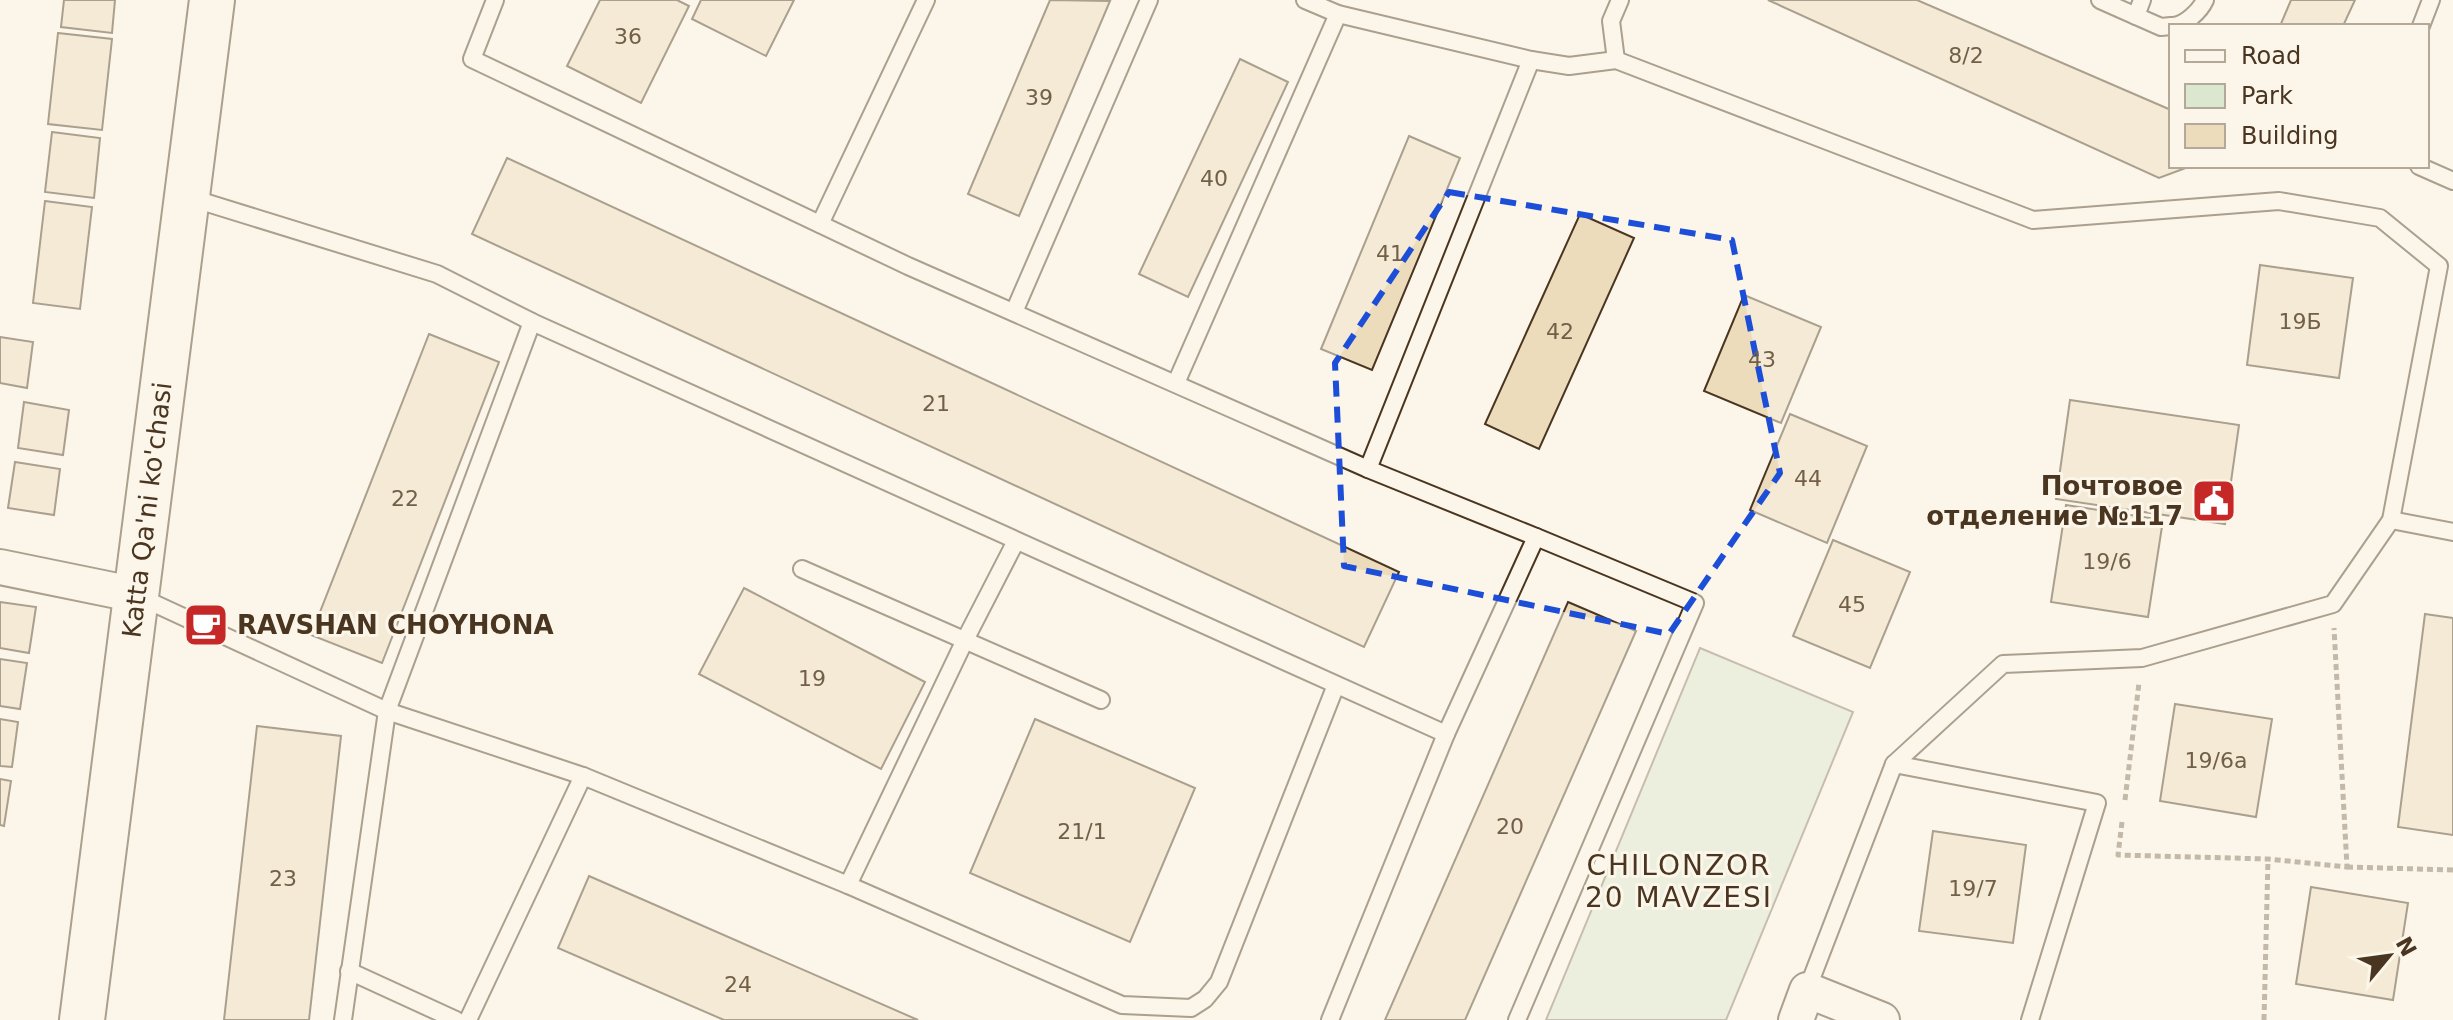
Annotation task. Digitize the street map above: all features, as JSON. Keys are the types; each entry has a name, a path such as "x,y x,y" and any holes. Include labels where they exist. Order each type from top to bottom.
{"main road":[{"name":"Katta Qa'ni ko'chasi","path":"82,1020 212,0"}],"street":[{"path":"0,567 137,595"},
{"path":"1802,1005 1882,1020"}],"lane":[{"path":"495,0 472,59 1014,312 1368,469 1695,603 1517,1020"},
{"path":"820,224 926,0"},
{"path":"1014,312 1149,0"},
{"path":"1305,0 1338,14 1531,60 1569,66 1616,60 2033,220 2279,201 2380,218 2439,266 2391,520 2333,604 2142,658 2003,664 1894,764 1802,1005"},
{"path":"1616,60 1611,21 1620,0"},
{"path":"2100,0 2139,8 2161,27 2169,26"},
{"path":"2181,24 2205,0"},
{"path":"2422,24 2431,0"},
{"path":"1176,383 1338,14"},
{"path":"1368,469 1531,60"},
{"path":"2424,168 2453,181"},
{"path":"187,197 437,274 532,322 1446,734"},
{"path":"343,1020 387,711 532,322"},
{"path":"2391,520 2453,532"},
{"path":"1330,1020 1446,734 1536,537"},
{"path":"848,885 1016,541"},
{"path":"802,569 1101,700"},
{"path":"137,595 387,711 583,776 848,885 1118,1013 1191,1008 1205,999 1219,982 1336,685"},
{"path":"1894,764 2097,803 2030,1020"},
{"path":"468,1020 583,776"},
{"path":"349,971 456,1020"}],"path":[{"path":"2333,604 2347,867"},
{"path":"2142,658 2118,855 2268,859 2347,867 2453,870"},
{"path":"2264,1020 2268,859"}],"highlighted area":[{"path":"1449,192 1732,240 1780,473 1669,634 1344,566 1335,363"}],"green space":[{"path":"1700,648 1853,712 1726,1020 1546,1020"}],"building":[{"path":"64,0 115,0 112,33 61,27"},
{"path":"600,0 677,0 689,6 641,103 567,66"},
{"path":"701,0 794,0 766,56 692,19"},
{"path":"1050,0 1110,1 1019,216 968,194"},
{"path":"1768,0 1917,0 2169,109 2169,168 2186,168 2159,178"},
{"path":"2291,0 2355,0 2344,24 2281,24"},
{"path":"58,33 112,39 102,130 48,124"},
{"path":"1240,59 1288,82 1188,297 1139,274"},
{"path":"52,132 100,138 94,198 45,192"},
{"path":"1409,136 1460,158 1372,370 1321,349"},
{"path":"507,158 1399,572 1364,647 472,234"},
{"path":"45,201 92,207 80,309 33,303"},
{"path":"1580,214 1634,238 1539,449 1485,424"},
{"path":"2260,265 2353,278 2339,378 2247,365"},
{"path":"1744,295 1821,327 1781,423 1704,391"},
{"path":"429,334 499,362 382,663 311,635"},
{"path":"0,337 33,342 27,388 0,383"},
{"path":"2070,400 2239,425 2225,524 2056,499"},
{"path":"24,402 69,410 63,455 18,448"},
{"path":"1790,414 1867,446 1827,543 1750,510"},
{"path":"15,462 60,469 54,515 8,508"},
{"path":"2066,505 2163,520 2148,617 2051,602"},
{"path":"1833,540 1910,572 1870,668 1793,636"},
{"path":"744,588 925,682 881,769 699,674"},
{"path":"0,602 36,607 29,653 0,648"},
{"path":"1568,602 1636,631 1465,1020 1385,1020"},
{"path":"2425,614 2453,618 2453,835 2398,827"},
{"path":"0,659 27,663 20,709 0,706"},
{"path":"2175,704 2272,719 2256,817 2160,801"},
{"path":"0,719 18,722 12,767 0,766"},
{"path":"1035,719 1195,788 1130,942 970,873"},
{"path":"257,726 341,736 309,1020 224,1020"},
{"path":"0,779 11,781 4,826 0,825"},
{"path":"1933,831 2026,845 2013,943 1919,931"},
{"path":"589,876 918,1020 724,1020 558,948"},
{"path":"2311,887 2408,903 2393,1000 2296,984"}],"place":[{"name":"Почтовое отделение №117","path":"2214,501"},
{"name":"RAVSHAN CHOYHONA","path":"206,625"}],"district":[{"name":"CHILONZOR 20 MAVZESI","path":"1679,881"}]}
